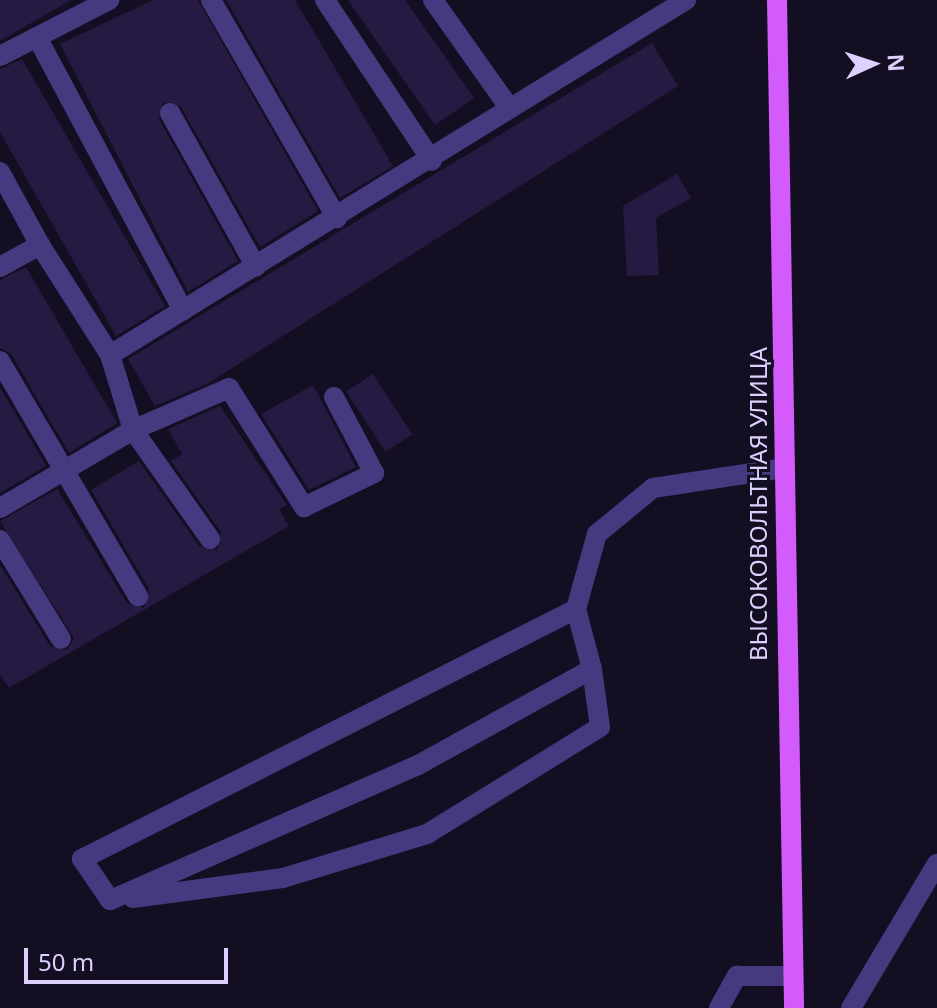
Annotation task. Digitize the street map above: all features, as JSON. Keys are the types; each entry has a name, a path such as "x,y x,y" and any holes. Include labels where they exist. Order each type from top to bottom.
{"main road":[{"name":"ВЫСОКОВОЛЬТНАЯ УЛИЦА","path":"777,0 785,180 783,468 794,1008"}],"lane":[{"path":"0,56 37,37 74,8 109,0"},
{"path":"211,0 337,218"},
{"path":"325,0 432,161"},
{"path":"433,0 508,106"},
{"path":"110,355 432,161 508,106 686,0"},
{"path":"37,37 183,311"},
{"path":"170,113 256,267"},
{"path":"0,172 40,245 110,355 133,430 210,539"},
{"path":"0,267 40,245"},
{"path":"0,361 138,596"},
{"path":"0,508 133,430 229,388 304,507 374,473 334,397"},
{"path":"110,900 283,878 427,834 600,727 592,669 576,609 597,534 653,488 783,468"},
{"path":"0,540 61,639"},
{"path":"110,900 82,859 576,609"},
{"path":"110,900 418,765 592,669"},
{"path":"851,1008 937,864"},
{"path":"719,1008 737,976 792,976"}],"building":[{"path":"0,0 71,0 0,41"},
{"path":"153,0 198,0 318,211 260,247 181,107 163,102 159,119 238,261 188,292 60,44"},
{"path":"226,0 295,0 393,166 340,198"},
{"path":"348,0 405,0 474,98 435,125"},
{"path":"652,43 678,86 207,384 155,406 128,359"},
{"path":"22,59 165,306 116,336 0,132 0,69"},
{"path":"677,174 691,198 656,218 659,275 627,276 623,206"},
{"path":"26,267 117,423 69,453 11,354 0,348 0,280"},
{"path":"373,374 412,434 385,452 346,391"},
{"path":"313,385 356,467 309,490 261,414"},
{"path":"0,387 46,466 0,493"},
{"path":"220,406 287,505 279,509 289,526 9,688 0,674 0,565 50,646 67,650 74,638 0,521 57,489 127,603 144,608 149,589 91,490 139,461 199,546 217,550 221,532 171,461 182,454 168,429"}]}
